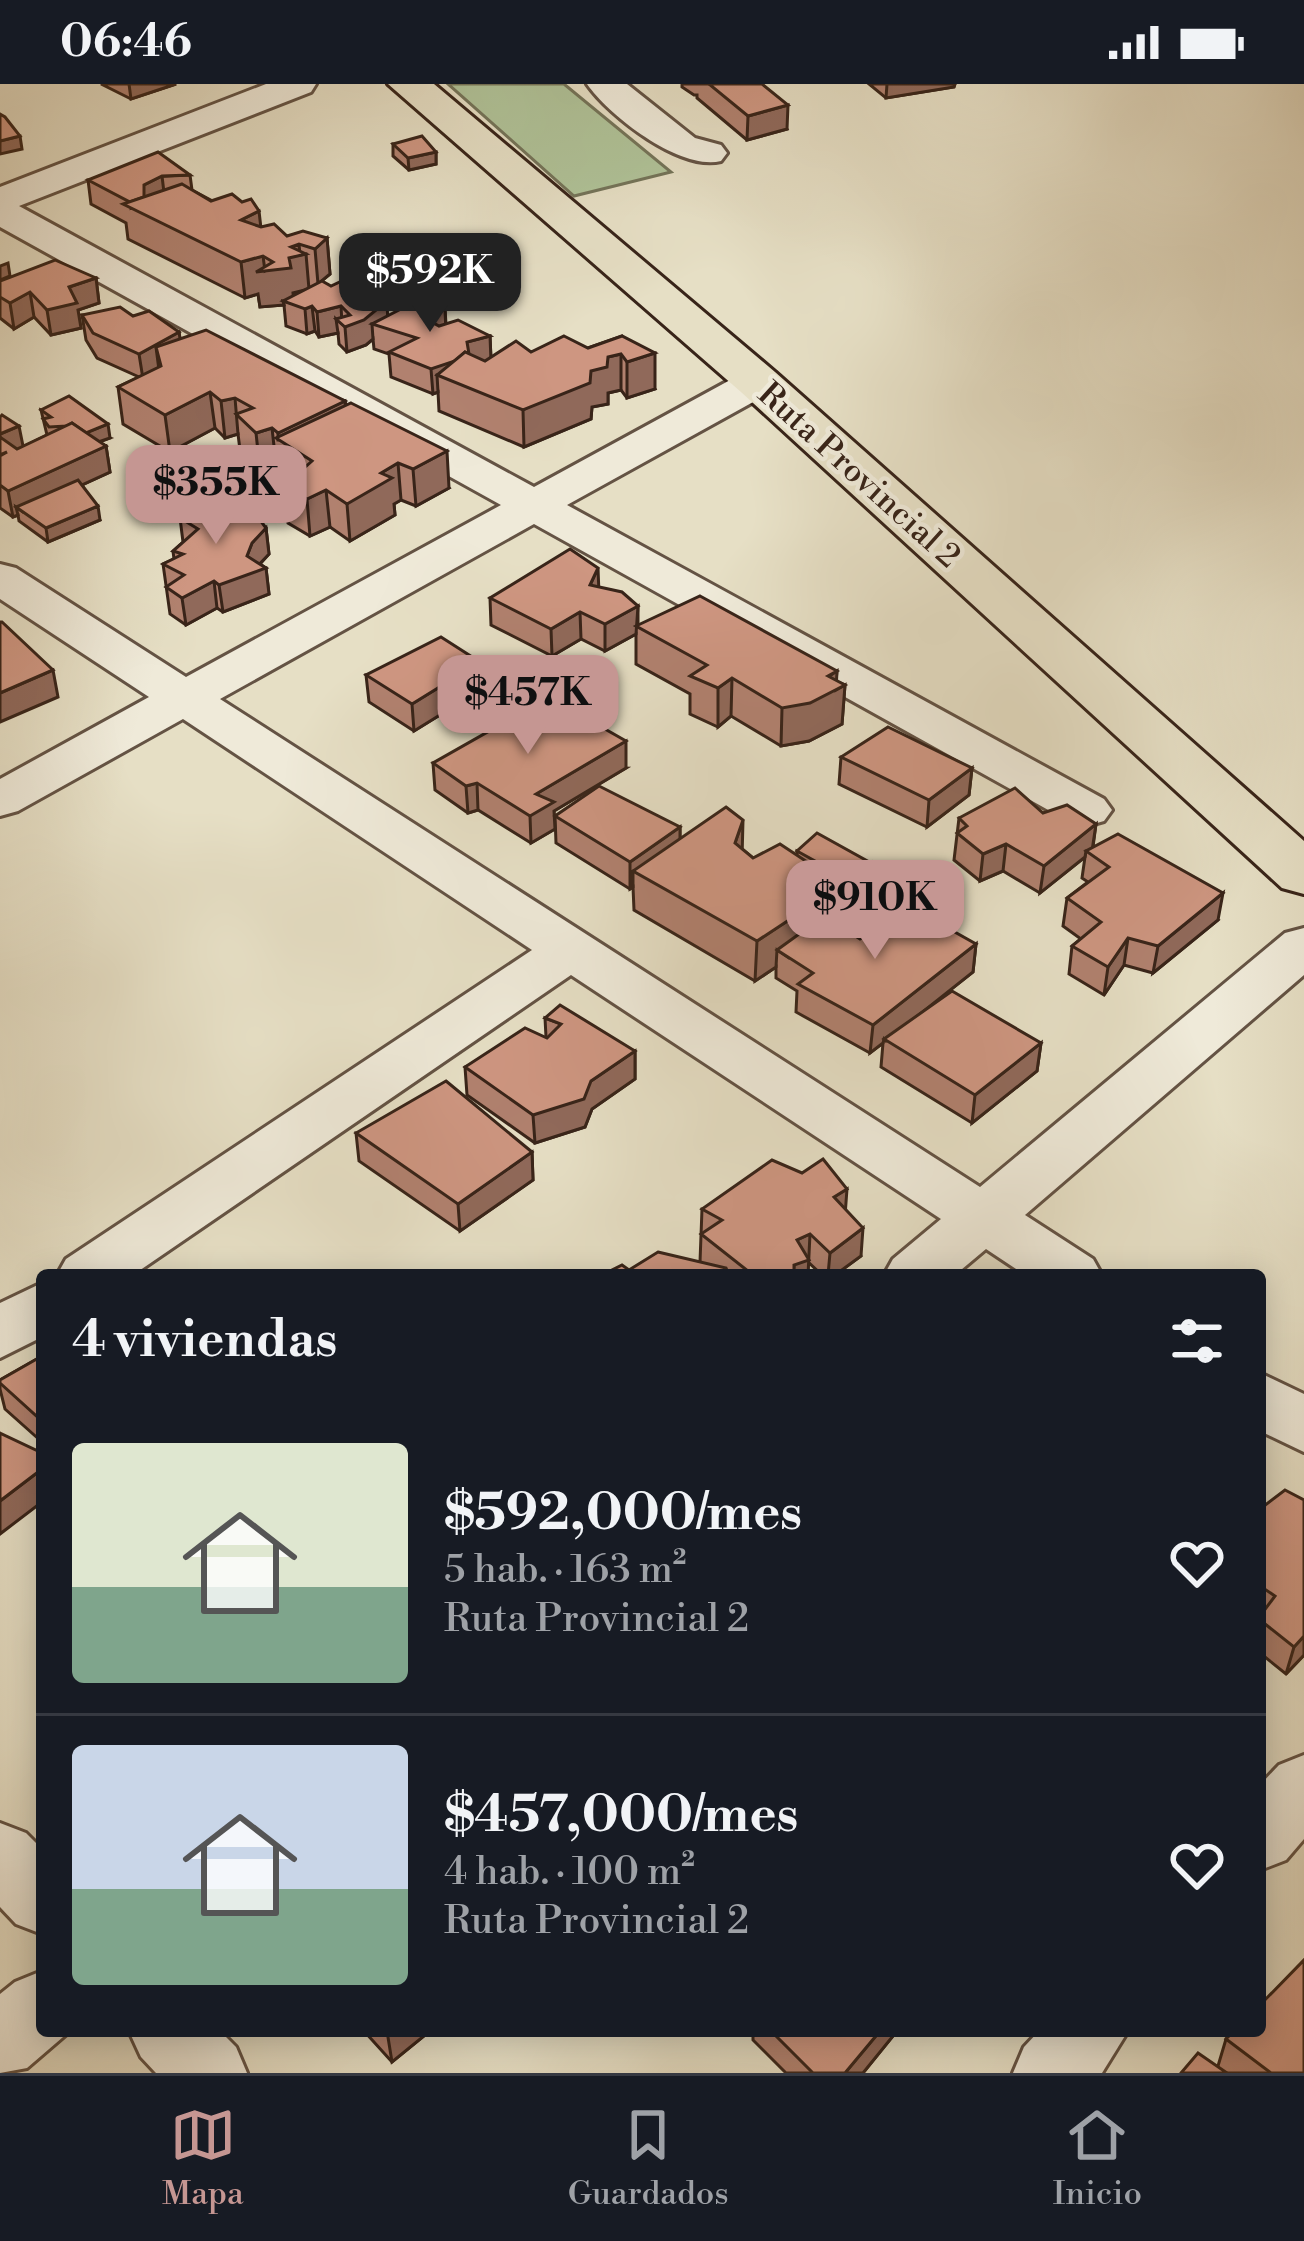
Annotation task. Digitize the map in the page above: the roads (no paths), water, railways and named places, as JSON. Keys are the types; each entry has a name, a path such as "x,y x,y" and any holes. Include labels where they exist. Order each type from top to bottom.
{"main road":[{"name":"Ruta Provincial 2","path":"409,84 758,382 1304,874"}],"street":[{"path":"605,84 682,146 708,153"},
{"path":"0,200 282,86"},
{"path":"0,211 1086,810"},
{"path":"0,800 758,382"},
{"path":"0,578 1062,1269"},
{"path":"922,1269 1304,946"},
{"path":"97,1269 573,948"},
{"path":"0,1334 36,1310"},
{"path":"1266,1402 1304,1427"},
{"path":"1266,1830 1304,1787"},
{"path":"0,1856 36,1894"},
{"path":"0,2042 36,2012"},
{"path":"174,2037 208,2073"},
{"path":"1052,2073 1084,2037"}]}
